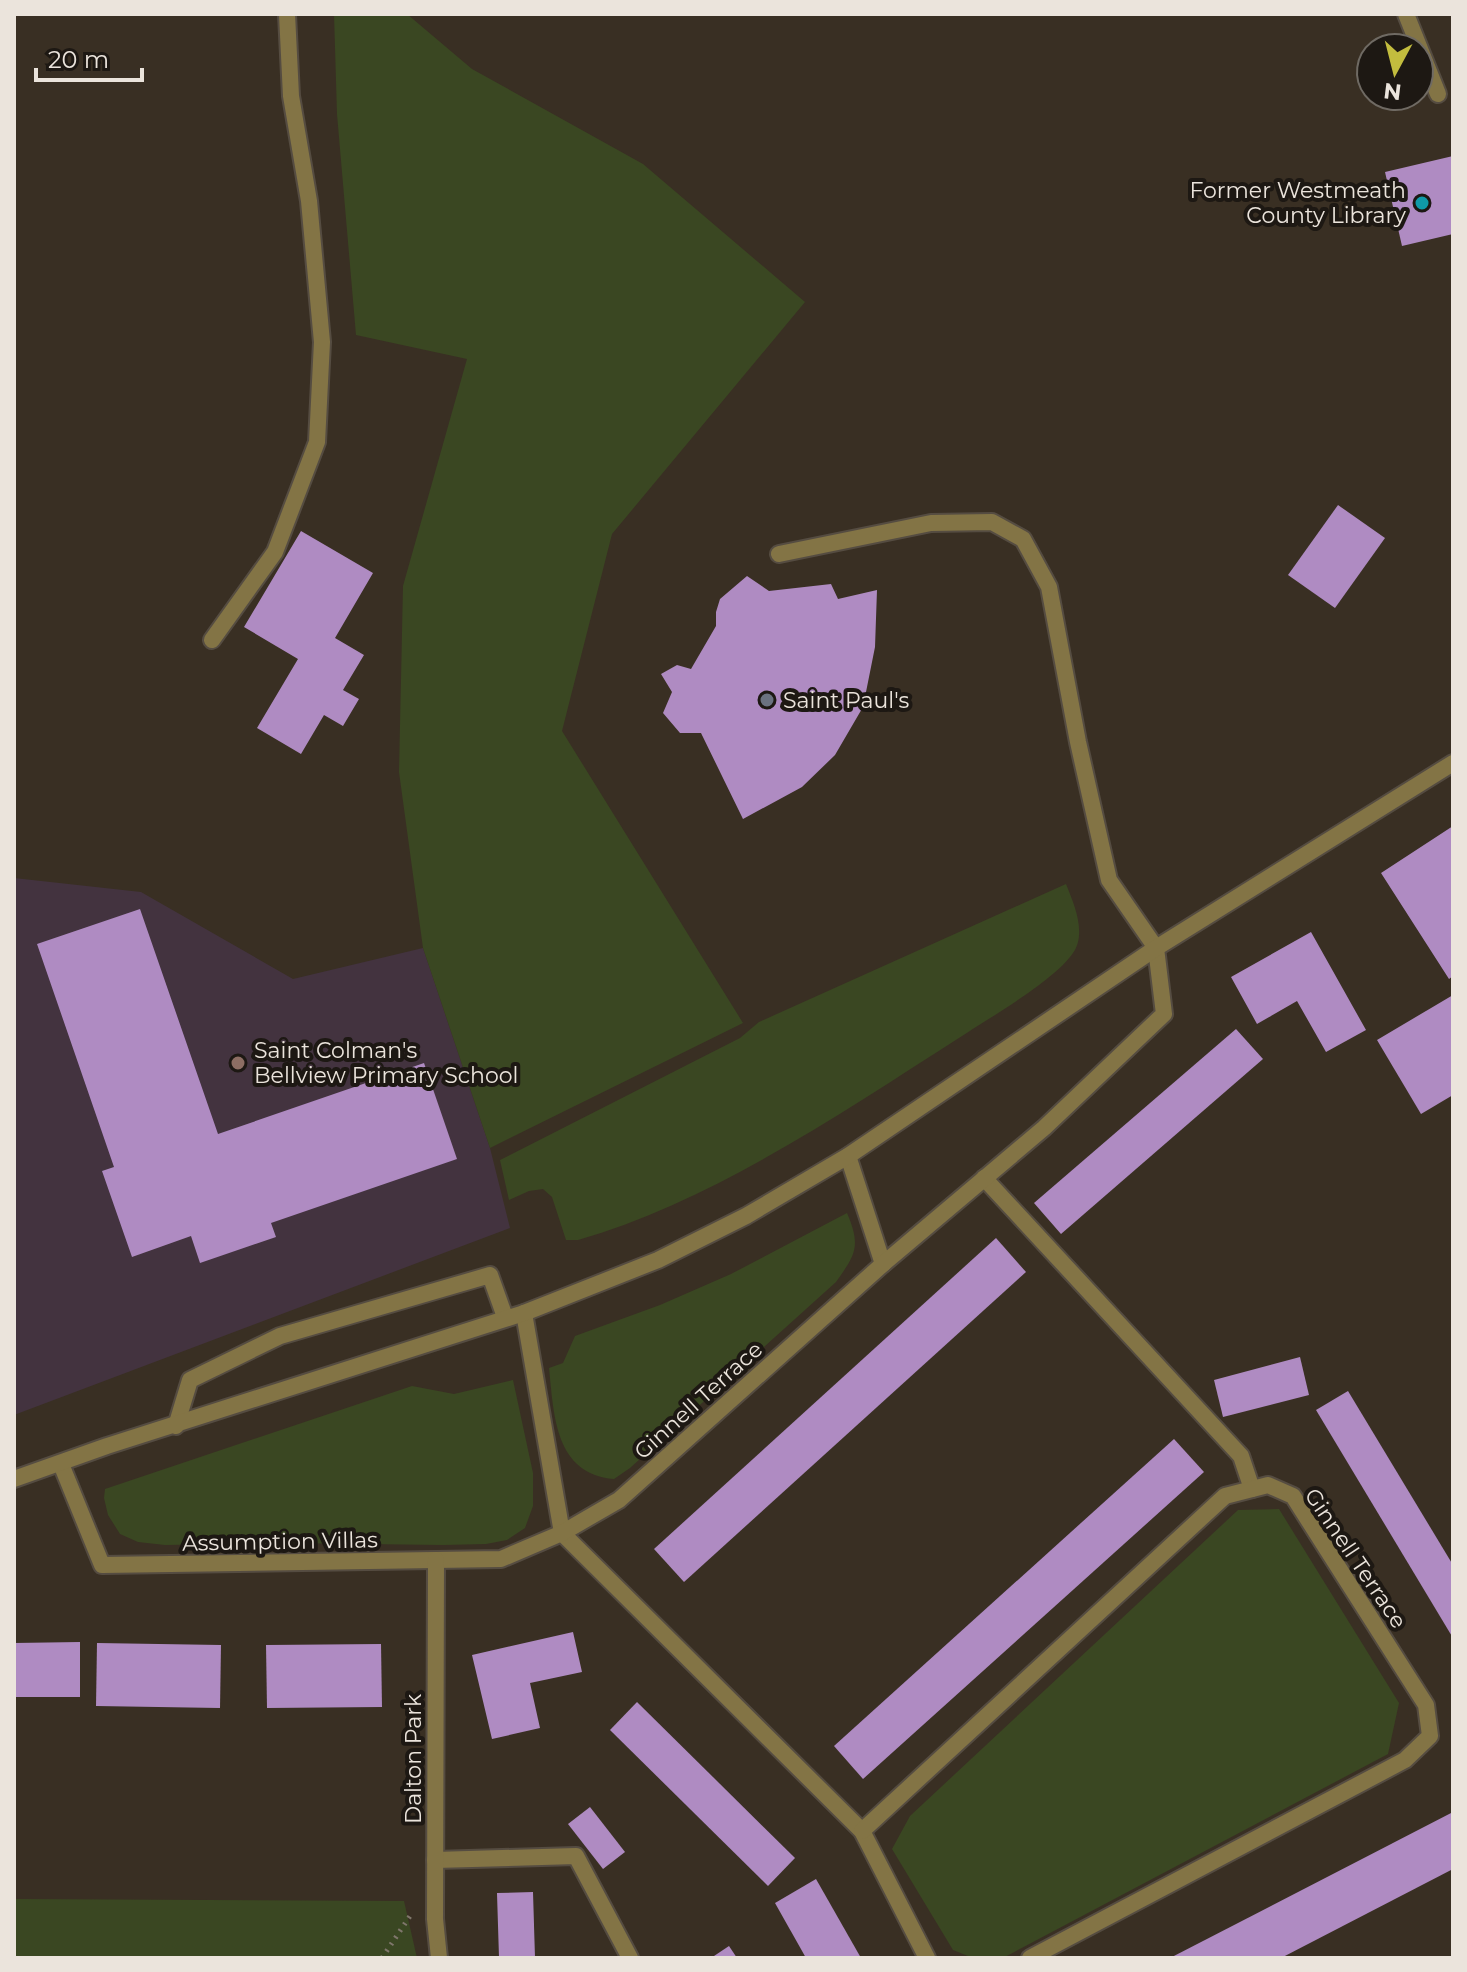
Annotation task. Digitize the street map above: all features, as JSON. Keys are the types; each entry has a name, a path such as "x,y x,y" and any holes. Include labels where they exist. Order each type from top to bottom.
{"street":[{"path":"212,640 275,552 317,442 322,342 309,201 291,96 287,14"},
{"path":"1406,14 1438,94"},
{"path":"779,554 931,523 992,522 1023,539 1049,587 1078,742 1109,880 1156,948"},
{"path":"14,1479 107,1446 524,1313 658,1260 746,1216 848,1156 1156,948 1453,763"},
{"name":"Ginnell Terrace","path":"562,1533 619,1500 883,1264 1044,1128 1164,1014 1156,948"},
{"path":"848,1156 883,1264"},
{"path":"862,1831 1225,1496 1252,1489 1241,1456 984,1178"},
{"path":"176,1426 190,1380 280,1336 490,1275 505,1317"},
{"path":"524,1313 562,1533 862,1831 927,1958"},
{"name":"Assumption Villas","path":"61,1464 102,1565 501,1559 562,1533"},
{"name":"Ginnell Terrace","path":"1030,1958 1405,1760 1430,1736 1426,1705 1293,1496 1268,1485 1252,1489"},
{"name":"Dalton Park","path":"436,1560 435,1919 439,1958"},
{"path":"435,1860 576,1856 630,1958"}],"path":[{"path":"382,1958 417,1908"}],"shaded area":[{"name":"Saint Colman's Bellview Primary School","path":"14,878 141,892 293,979 423,948 490,1148 510,1228 14,1415"}],"green space":[{"path":"334,14 407,14 472,69 643,164 805,302 612,534 562,731 743,1023 490,1148 423,948 399,772 403,586 467,359 356,335 337,114"},
{"path":"1066,884 1078,918 1079,937 1073,953 1064,964 1005,1009 776,1152 678,1202 578,1240 566,1240 552,1197 543,1189 529,1191 509,1200 500,1160 740,1038 759,1022"},
{"path":"847,1213 854,1234 854,1249 836,1282 630,1468 614,1479 594,1475 569,1454 556,1423 549,1368 563,1363 575,1336 660,1305 731,1274"},
{"path":"513,1380 533,1473 533,1506 525,1528 507,1540 443,1545 165,1545 138,1542 120,1534 108,1515 105,1489 412,1386 454,1394"},
{"path":"1279,1509 1399,1703 1388,1754 1003,1958 973,1958 953,1950 892,1849 910,1816 1238,1510"},
{"path":"14,1899 404,1901 417,1958 14,1958"}],"building":[{"name":"Former Westmeath County Library","path":"1453,156 1453,234 1402,246 1385,172"},
{"path":"1338,505 1385,538 1335,608 1288,575"},
{"path":"301,531 373,573 335,638 364,655 343,690 359,699 343,726 324,715 301,754 257,728 298,659 244,627"},
{"name":"Saint Paul's","path":"747,576 769,591 831,584 838,599 877,590 875,647 863,707 835,755 802,787 743,819 701,733 680,733 663,713 672,692 661,674 677,665 691,669 716,626 720,599"},
{"path":"1453,826 1453,976 1449,979 1381,873"},
{"path":"140,909 218,1134 424,1063 457,1159 271,1223 276,1237 200,1263 191,1236 132,1257 102,1171 114,1167 37,944"},
{"path":"1311,932 1366,1030 1326,1052 1297,1001 1257,1024 1231,977"},
{"path":"1453,995 1453,1095 1421,1114 1377,1040"},
{"path":"1236,1029 1263,1059 1061,1234 1034,1203"},
{"path":"996,1238 1026,1272 684,1582 654,1549"},
{"path":"1300,1357 1309,1395 1223,1417 1214,1380"},
{"path":"1348,1391 1453,1565 1453,1638 1316,1410"},
{"path":"1174,1439 1204,1472 863,1779 834,1746"},
{"path":"573,1632 582,1672 530,1683 540,1728 492,1739 472,1655"},
{"path":"80,1642 80,1697 14,1697 14,1643"},
{"path":"97,1643 221,1645 220,1708 96,1706"},
{"path":"381,1644 382,1707 267,1708 266,1645"},
{"path":"637,1702 795,1858 768,1886 610,1730"},
{"path":"590,1807 625,1852 603,1869 568,1824"},
{"path":"1453,1812 1453,1869 1281,1958 1170,1958"},
{"path":"816,1879 861,1958 806,1958 775,1903"},
{"path":"533,1892 535,1958 499,1958 497,1893"},
{"path":"729,1946 737,1958 711,1958"}],"place":[{"name":"Former Westmeath County Library","path":"1422,203"},
{"name":"Saint Paul's","path":"767,700"},
{"name":"Saint Colman's Bellview Primary School","path":"238,1063"}]}
